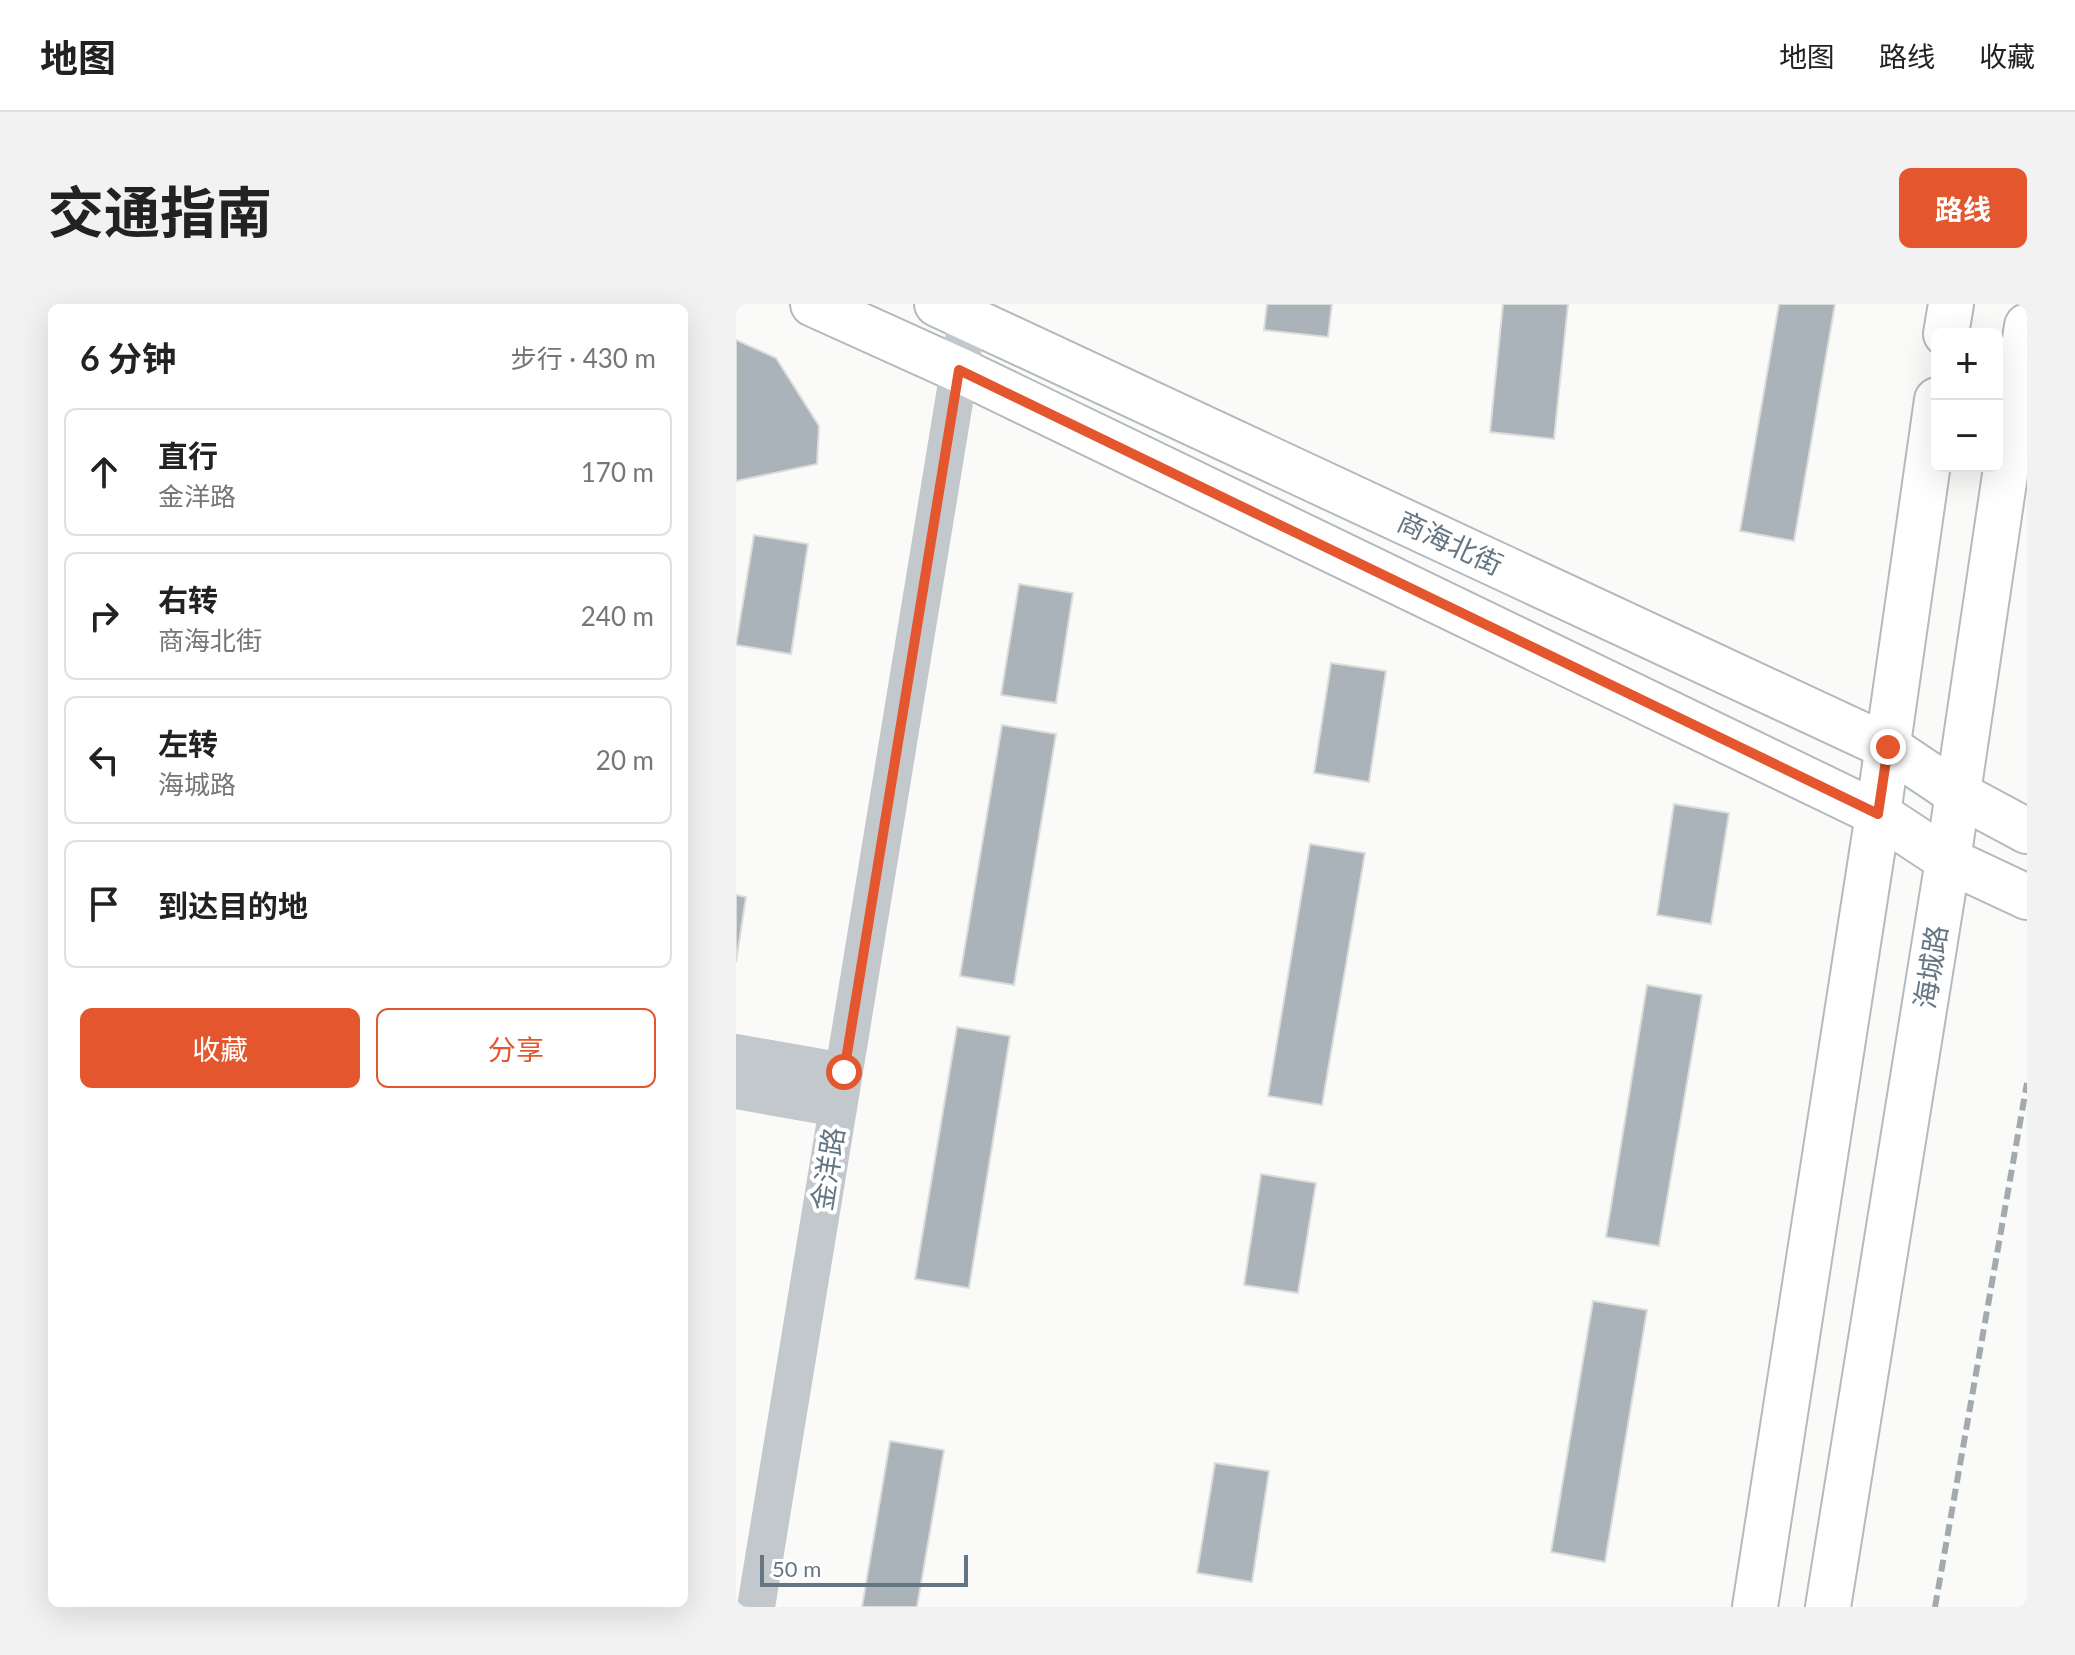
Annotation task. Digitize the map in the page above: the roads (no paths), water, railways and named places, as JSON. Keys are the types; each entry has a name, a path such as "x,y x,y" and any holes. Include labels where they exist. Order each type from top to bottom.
{"main road":[{"name":"商海北街","path":"813,304 959,370 1878,814 1948,860 2027,897"},
{"path":"1947,328 1951,304"},
{"name":"商海北街","path":"958,309 1888,747 1958,794 2027,831"},
{"name":"海城路","path":"1828,1607 1948,860 2027,326"},
{"path":"1755,1607 1878,814 1931,442"}],"street":[{"name":"金洋路","path":"756,1607 959,370 958,309"},
{"path":"736,1053 841,1090"},
{"path":"736,1090 841,1090"}],"railway":[{"path":"1935,1607 2027,1083"}]}
